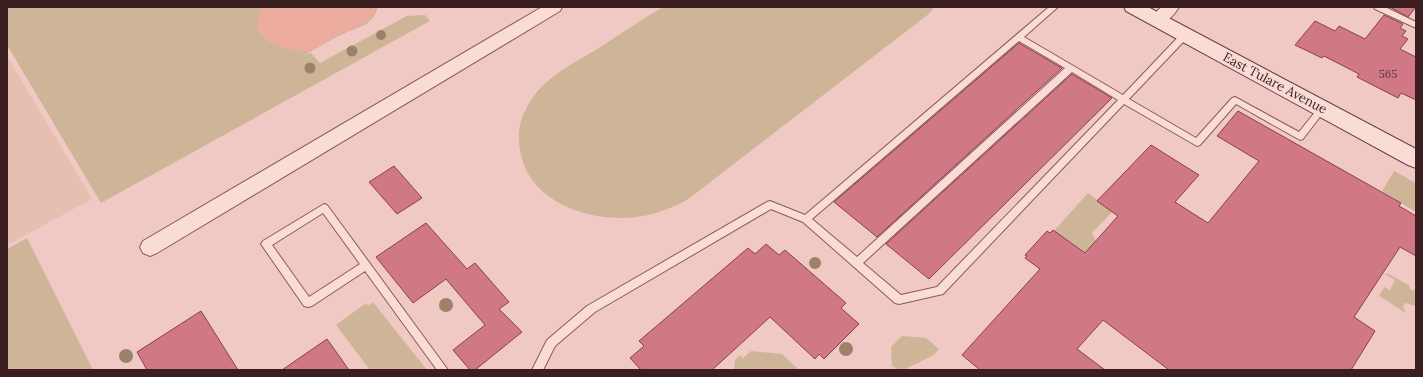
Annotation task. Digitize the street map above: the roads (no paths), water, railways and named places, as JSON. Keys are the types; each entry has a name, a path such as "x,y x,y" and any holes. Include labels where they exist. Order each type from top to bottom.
{"street":[{"path":"150,247 554,7"},
{"name":"East Tulare Avenue","path":"1133,7 1164,14 1185,35 1416,159"}],"lane":[{"path":"806,219 1054,7"},
{"path":"1378,7 1416,25"},
{"path":"536,370 551,343 591,309 770,205 806,219 899,300 940,291 1185,35"},
{"path":"1019,37 1197,143 1235,100 1300,137 1322,109"},
{"path":"857,264 1071,68"},
{"path":"366,265 308,303 266,244 324,208 366,265 443,370"}]}
